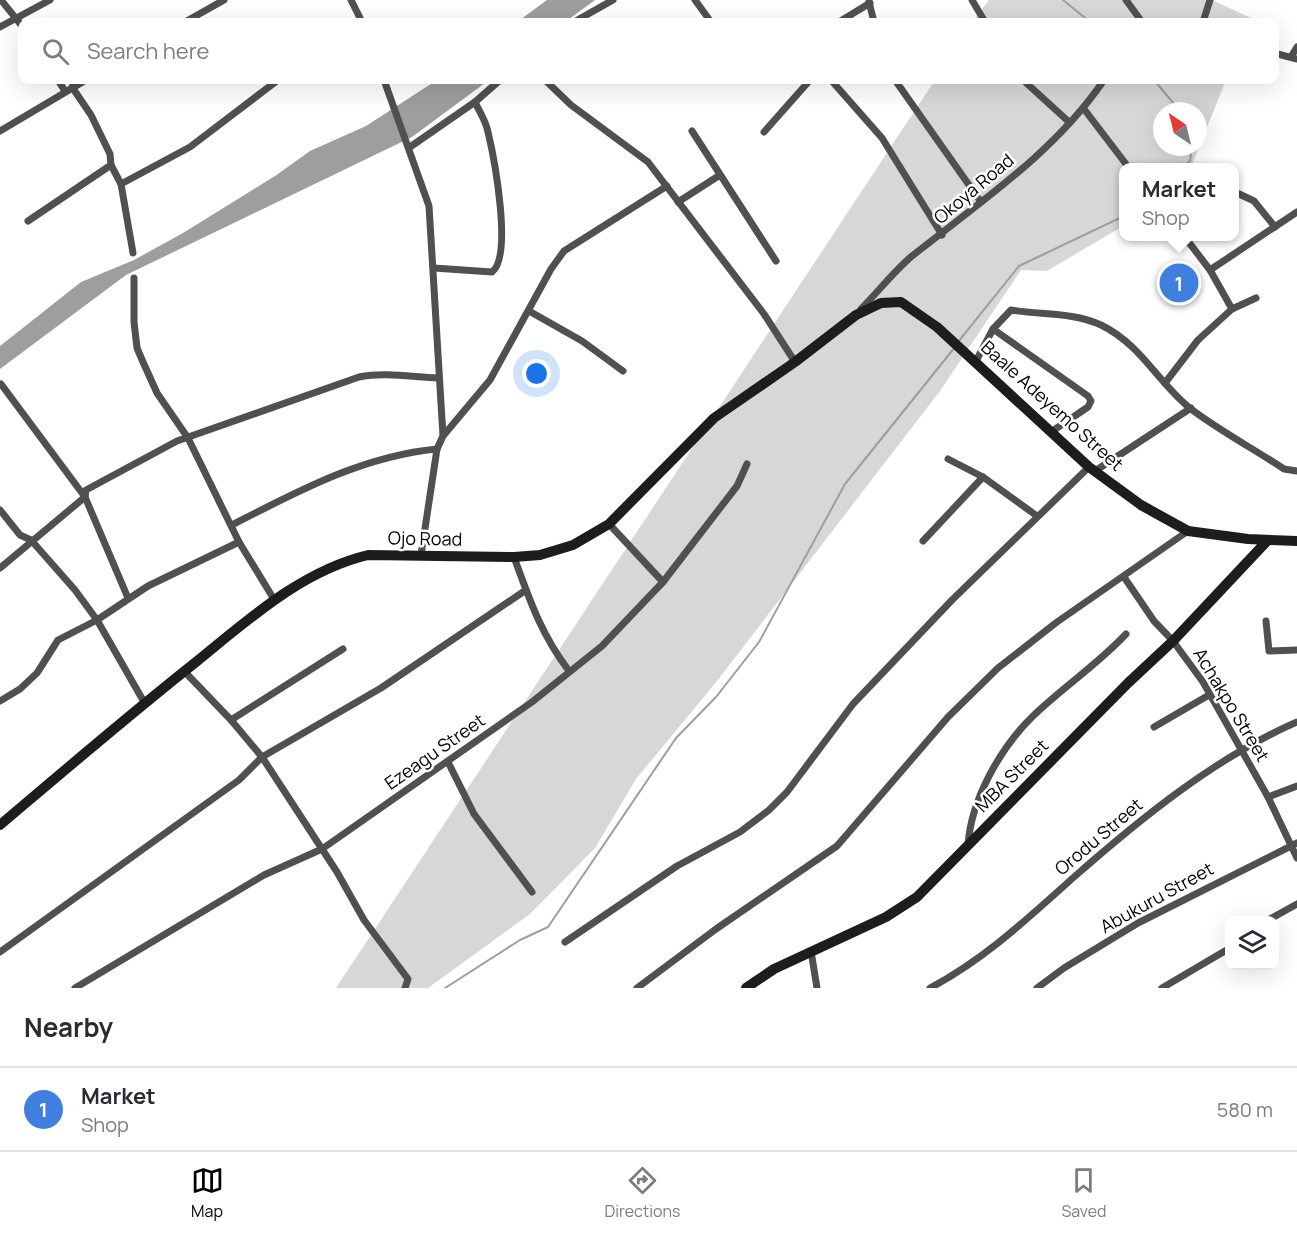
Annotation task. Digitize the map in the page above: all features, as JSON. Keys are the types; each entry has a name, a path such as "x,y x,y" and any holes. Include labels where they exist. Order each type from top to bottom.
{"street":[{"path":"1,0 18,21"},
{"path":"0,27 50,0"},
{"path":"192,18 224,0"},
{"path":"351,0 360,18"},
{"path":"581,18 613,0"},
{"path":"972,0 983,18"},
{"path":"1126,0 1139,18"},
{"path":"1204,18 1210,0"},
{"path":"845,18 869,2 873,18"},
{"path":"697,3 708,18"},
{"path":"1279,54 1294,58 1297,46"},
{"path":"60,84 64,91"},
{"path":"0,131 78,84"},
{"path":"121,184 190,147 273,84"},
{"path":"386,84 429,206 443,436"},
{"path":"409,146 475,102 495,84"},
{"path":"549,84 572,105 648,162 764,314 795,362"},
{"path":"764,132 806,84"},
{"path":"835,84 882,138 942,235"},
{"path":"898,84 981,202"},
{"path":"1027,84 1069,122"},
{"name":"Okoya Road","path":"856,315 911,257 942,235 1051,144 1069,122 1084,109 1101,84"},
{"path":"72,87 91,115 110,154 111,165 121,184 132,254"},
{"path":"434,268 492,272 501,259 502,237 494,163 488,129 475,102"},
{"path":"1084,109 1125,163"},
{"path":"692,131 776,261"},
{"path":"28,221 111,165"},
{"path":"678,202 720,175"},
{"path":"421,555 437,449 443,436 490,380 550,269 564,251 667,186"},
{"path":"1239,194 1254,201 1275,226"},
{"path":"1210,270 1297,212"},
{"path":"1187,241 1210,270 1232,309"},
{"path":"134,278 133,314 137,348 157,393 188,438 239,542 275,601"},
{"path":"1165,383 1198,339 1232,309 1256,298"},
{"name":"Baale Adeyemo Street","path":"856,315 881,303 901,302 937,327 974,359 1092,469 1141,506 1188,531 1267,541 1297,541"},
{"path":"974,359 993,329 1011,310 1066,315 1088,321 1102,326 1140,351 1165,383 1191,408 1284,468 1297,471"},
{"path":"529,311 582,341 623,371"},
{"name":"Ojo Road","path":"0,825 144,702 302,580 345,560 368,555 514,557 561,550 609,524 714,418 795,362 856,315"},
{"path":"993,329 1088,396 1091,401 1088,406 1051,432"},
{"path":"0,567 85,497 86,489 177,441 359,377 378,374 438,378"},
{"path":"1,384 85,497 128,598"},
{"path":"565,942 677,866 740,832 769,810 788,792 853,704 1036,516 1092,469 1191,408"},
{"path":"232,525 312,484 360,465 396,454 437,449"},
{"path":"948,459 983,477 1036,516"},
{"name":"Ezeagu Street","path":"75,988 264,875 322,849 532,702 602,646 663,582 737,486 747,464"},
{"path":"923,541 983,477"},
{"path":"0,510 20,535 31,540 75,590 97,620 144,702"},
{"path":"609,524 663,582"},
{"path":"637,988 716,929 837,846 948,717 998,668 1057,622 1188,531"},
{"name":"MBA Street","path":"746,988 774,969 886,917 917,897 1128,683 1173,641 1267,541"},
{"path":"0,701 20,689 37,673 58,640 97,620 128,598 239,542"},
{"path":"514,557 549,644 569,671"},
{"name":"Achakpo Street","path":"1124,577 1154,621 1173,641 1203,682 1295,844 1297,858"},
{"path":"0,952 239,780 262,757 373,694 526,590"},
{"path":"1266,621 1269,651 1297,650"},
{"path":"968,845 974,805 983,785 1010,745 1031,717 1093,666 1126,634"},
{"path":"231,720 343,649"},
{"path":"184,671 231,720 262,757 322,849 364,920 408,979 405,988"},
{"path":"1154,727 1209,695"},
{"name":"Orodu Street","path":"930,988 962,971 1000,942 1149,813 1242,751 1297,722"},
{"path":"448,762 474,814 532,892"},
{"path":"1268,797 1297,786"},
{"name":"Abukuru Street","path":"1037,988 1064,968 1138,923 1295,844"},
{"path":"1277,916 1297,904"},
{"path":"811,951 818,988"},
{"path":"1162,988 1225,951"}],"shaded area":[{"path":"547,0 595,0 570,18 522,18"},
{"path":"989,0 1212,0 1251,18 975,18"},
{"path":"431,84 484,84 412,137 126,275 0,369 0,346 81,282 134,260 183,233 275,176 310,151 366,126"},
{"path":"932,84 1224,84 1207,127 1207,102 1153,102 1153,156 1195,156 1193,163 1119,163 1119,228 1047,271 1021,270 940,391 717,681 636,779 595,848 530,914 428,988 336,988"}],"waterway":[{"path":"1063,0 1085,18"},
{"path":"1157,84 1172,102"},
{"path":"1188,163 1191,156"},
{"path":"958,342 1019,266 1119,218"},
{"path":"445,988 520,940 548,927 676,738 716,697 759,642 845,484 955,347"}],"place":[{"name":"Market","path":"1179,283"}]}
